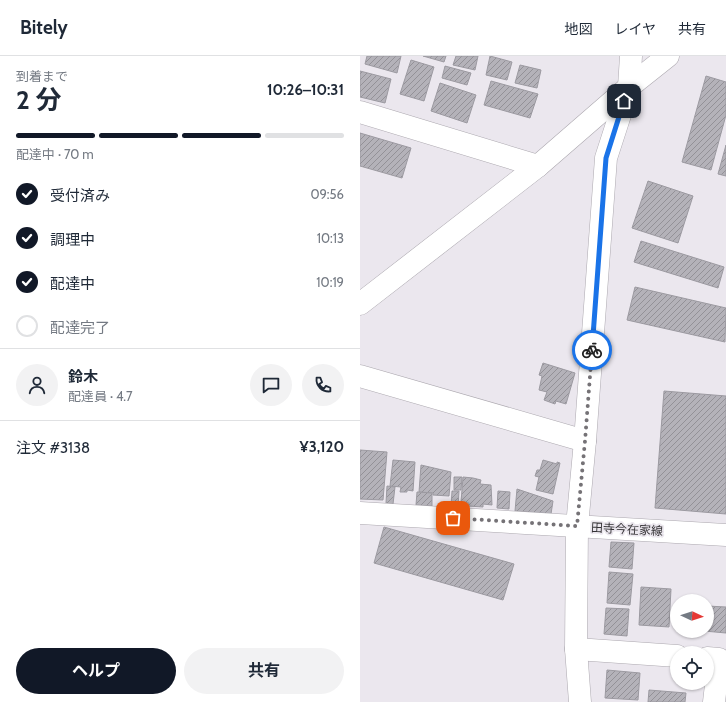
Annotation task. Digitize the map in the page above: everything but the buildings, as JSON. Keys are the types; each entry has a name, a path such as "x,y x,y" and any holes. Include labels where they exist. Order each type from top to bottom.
{"street":[{"path":"580,702 576,649 577,526 585,441 606,158 629,87 631,56"},
{"path":"360,304 538,166 629,87 668,56"},
{"path":"360,112 538,166"},
{"path":"360,376 585,441"},
{"name":"田寺今在家線","path":"360,512 726,535"},
{"path":"576,649 670,656"},
{"path":"714,702 717,658"}],"way so far":[{"path":"453,518 577,526 592,350"}],"route":[{"path":"592,350 606,158 624,101"}]}
